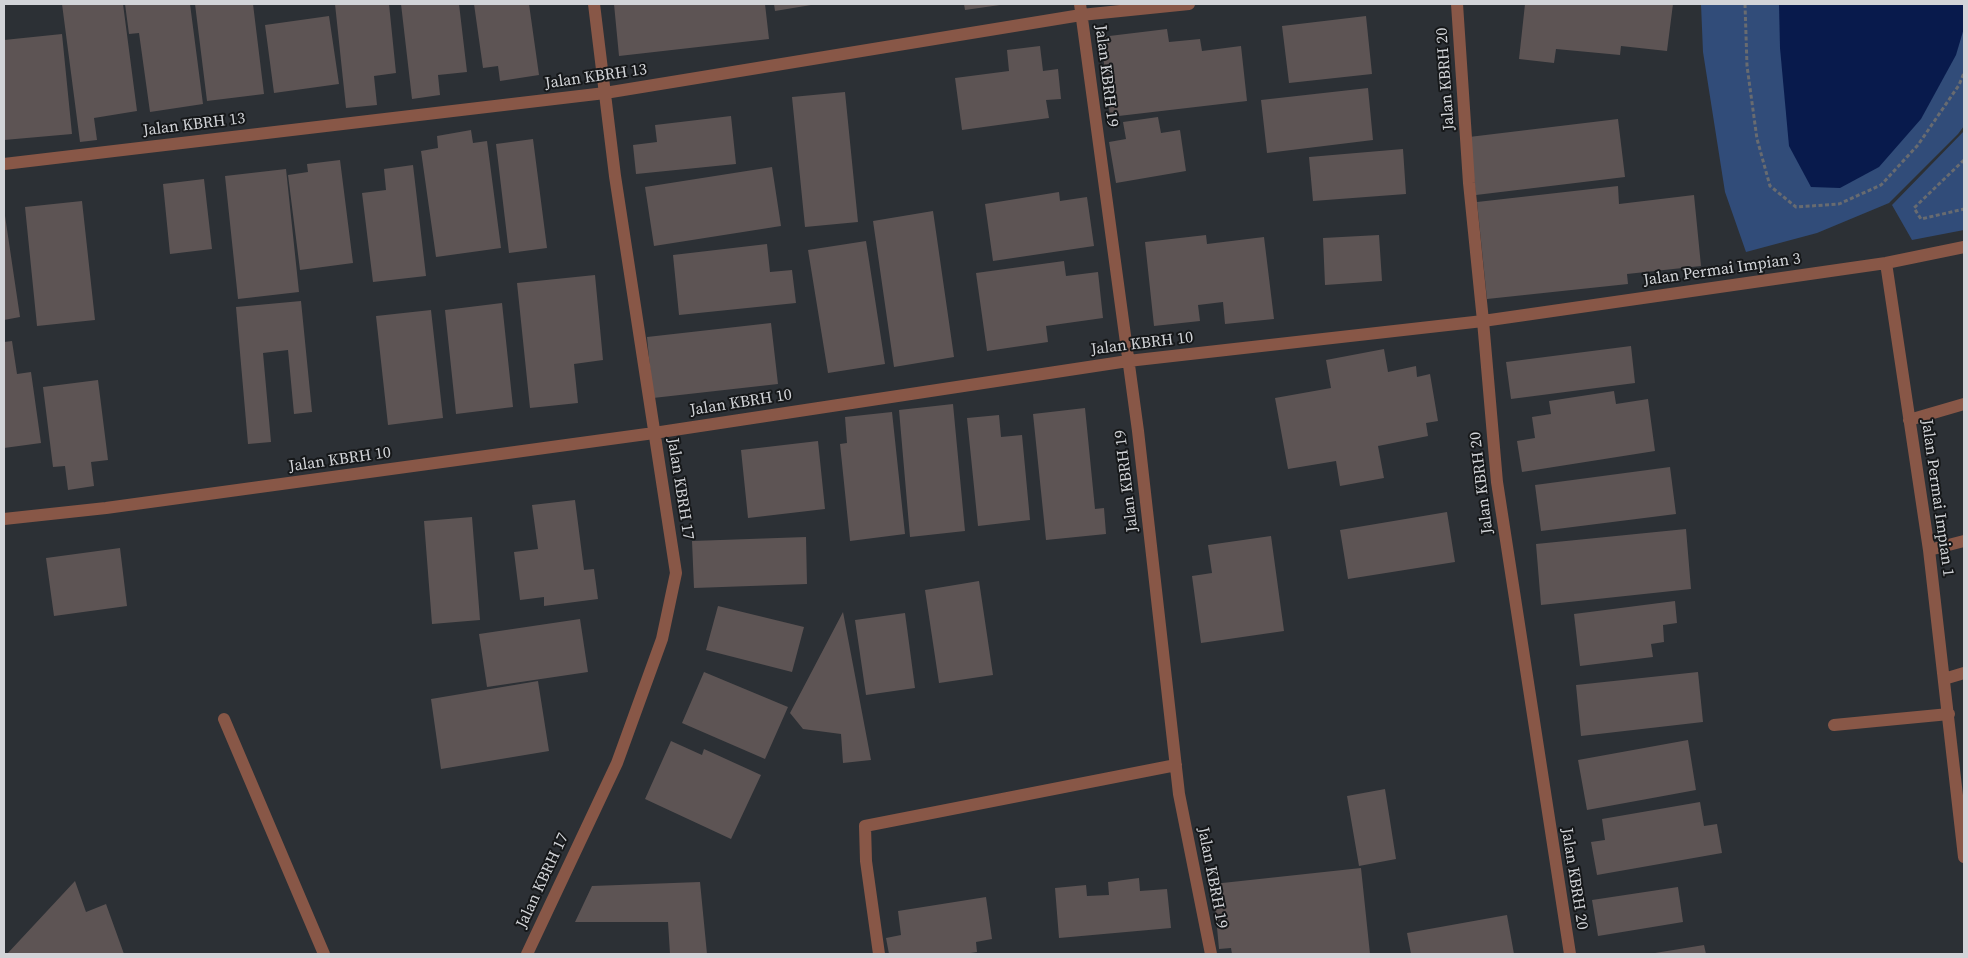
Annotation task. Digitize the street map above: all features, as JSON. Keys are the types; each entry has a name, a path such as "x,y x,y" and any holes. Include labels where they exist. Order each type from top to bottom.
{"street":[{"name":"Jalan KBRH 17","path":"527,954 617,763 662,639 676,573 615,176 594,4"},
{"name":"Jalan KBRH 13","path":"4,164 605,93 1081,9 1189,4"},
{"name":"Jalan KBRH 20","path":"1457,4 1469,183 1497,482 1570,954"},
{"name":"Jalan KBRH 19","path":"1081,9 1138,431 1176,765 1211,954"},
{"name":"Jalan Permai Impian 3","path":"1483,321 1886,262 1964,247"},
{"name":"Jalan Permai Impian 1","path":"1886,262 1929,550 1944,679 1961,794 1964,857"},
{"name":"Jalan KBRH 10","path":"4,519 106,508 654,433 1128,361 1483,321"},
{"path":"1910,420 1964,404"},
{"path":"1929,550 1964,542"},
{"path":"1944,679 1964,673"},
{"path":"1834,725 1949,714"},
{"path":"224,719 324,954"},
{"path":"879,954 866,861 865,826 1176,765"}],"path":[{"path":"1745,4 1747,66 1757,139 1770,186 1796,207 1839,204 1881,185 1918,145 1959,85 1964,73"},
{"path":"1964,160 1914,208 1921,218 1964,209"}],"shaded area":[{"path":"1701,4 1964,4 1964,126 1889,203 1817,233 1746,252 1725,192 1703,52"},
{"path":"1779,4 1964,4 1964,28 1956,55 1921,119 1879,167 1840,188 1811,187 1789,146 1780,48"},
{"path":"1964,131 1964,230 1912,240 1892,205"}],"building":[{"path":"62,4 123,4 137,111 94,118 97,140 80,142"},
{"path":"125,4 190,4 203,104 150,112 139,33 129,34"},
{"path":"195,4 253,4 264,94 207,101"},
{"path":"335,4 389,4 396,73 374,76 377,105 346,108"},
{"path":"401,4 459,4 467,72 438,75 440,95 412,99"},
{"path":"474,4 529,4 539,75 500,81 498,66 483,68"},
{"path":"614,4 765,4 769,39 619,56"},
{"path":"774,4 811,4 811,5 775,11"},
{"path":"964,4 1000,4 1000,5 965,10"},
{"path":"1525,4 1673,4 1667,51 1621,46 1620,55 1556,49 1554,63 1519,59"},
{"path":"329,16 339,84 274,93 265,25"},
{"path":"1366,16 1372,74 1289,83 1282,26"},
{"path":"1167,29 1169,42 1200,39 1202,51 1241,46 1247,101 1110,117 1101,37"},
{"path":"62,34 72,134 4,140 4,40"},
{"path":"1040,46 1043,71 1058,69 1061,99 1046,100 1049,118 962,130 955,78 1009,71 1007,50"},
{"path":"1368,88 1373,140 1267,153 1261,100"},
{"path":"845,92 858,222 805,227 792,97"},
{"path":"731,116 736,164 636,174 633,145 657,142 655,125"},
{"path":"1158,117 1161,133 1180,130 1186,171 1116,183 1109,142 1126,139 1123,122"},
{"path":"1618,119 1625,177 1476,195 1469,137"},
{"path":"471,130 473,143 487,141 501,248 436,257 421,151 438,148 437,136"},
{"path":"533,139 547,248 509,253 496,144"},
{"path":"1403,149 1406,194 1313,201 1309,157"},
{"path":"340,160 353,263 300,270 288,175 308,172 307,164"},
{"path":"413,165 426,276 373,282 362,193 386,190 384,169"},
{"path":"772,167 781,226 654,246 645,187"},
{"path":"286,169 299,292 238,299 225,176"},
{"path":"204,179 212,249 170,254 163,184"},
{"path":"1618,186 1619,204 1694,195 1701,266 1627,274 1628,284 1487,299 1477,202"},
{"path":"1059,192 1060,201 1087,197 1094,246 993,261 985,204"},
{"path":"82,201 95,320 37,326 25,207"},
{"path":"4,209 20,317 4,320"},
{"path":"933,211 954,357 894,367 873,221"},
{"path":"1206,235 1207,244 1264,237 1274,319 1225,324 1223,302 1198,305 1200,321 1154,326 1145,242"},
{"path":"1379,235 1382,281 1325,285 1323,238"},
{"path":"866,241 885,364 828,373 808,250"},
{"path":"767,244 770,272 792,270 796,303 679,315 673,255"},
{"path":"1064,261 1066,276 1098,272 1103,318 1046,326 1048,342 987,351 976,273"},
{"path":"595,275 603,360 574,364 578,403 530,408 517,283"},
{"path":"301,301 312,412 294,414 288,350 263,353 271,442 248,444 236,307"},
{"path":"502,303 513,407 456,414 445,310"},
{"path":"431,310 443,418 388,425 376,316"},
{"path":"771,323 778,384 653,398 647,337"},
{"path":"12,341 17,374 31,372 41,443 4,448 4,342"},
{"path":"1631,346 1635,383 1511,399 1506,362"},
{"path":"1384,349 1388,372 1416,366 1417,377 1430,374 1438,421 1426,423 1428,436 1378,446 1384,478 1340,486 1336,461 1288,469 1275,398 1331,388 1326,360"},
{"path":"98,380 108,460 91,462 94,486 68,490 65,466 53,467 43,387"},
{"path":"1614,391 1616,404 1648,399 1655,451 1522,472 1517,441 1535,438 1532,417 1551,414 1549,401"},
{"path":"953,404 965,531 910,537 899,410"},
{"path":"1085,408 1095,509 1104,508 1106,534 1046,540 1033,414"},
{"path":"892,412 905,534 850,541 840,444 847,443 845,417"},
{"path":"999,415 1001,437 1022,435 1030,520 978,526 967,418"},
{"path":"818,441 825,509 748,518 741,450"},
{"path":"1670,467 1676,514 1541,531 1535,485"},
{"path":"575,500 584,570 594,569 598,599 544,606 544,597 520,600 514,552 538,549 532,505"},
{"path":"1447,512 1455,562 1348,579 1340,530"},
{"path":"472,517 480,620 432,624 424,521"},
{"path":"1686,529 1691,589 1541,605 1536,544"},
{"path":"1271,536 1284,631 1201,643 1192,576 1212,573 1208,545"},
{"path":"806,537 807,584 694,588 692,541"},
{"path":"120,548 127,606 54,616 46,558"},
{"path":"979,581 993,675 939,683 925,590"},
{"path":"1675,601 1677,623 1663,625 1664,642 1651,644 1653,657 1580,666 1574,614"},
{"path":"718,606 804,627 792,672 706,650"},
{"path":"843,612 871,760 843,763 841,734 803,729 790,713"},
{"path":"905,613 915,688 866,695 855,620"},
{"path":"580,619 588,672 487,687 479,634"},
{"path":"704,672 788,707 765,759 682,723"},
{"path":"1698,672 1703,722 1581,736 1576,685"},
{"path":"538,681 549,751 441,769 431,699"},
{"path":"1688,740 1696,790 1587,810 1578,760"},
{"path":"671,741 702,755 704,749 761,775 731,839 645,799"},
{"path":"1385,789 1396,859 1359,866 1347,796"},
{"path":"1700,802 1704,826 1717,824 1722,853 1597,875 1591,842 1605,840 1602,819"},
{"path":"1361,868 1370,954 1232,954 1231,948 1219,949 1213,884"},
{"path":"1139,878 1140,891 1167,889 1171,928 1059,938 1055,888 1086,885 1087,896 1109,895 1108,882"},
{"path":"75,881 86,912 106,904 124,954 7,954"},
{"path":"700,882 707,954 670,954 668,922 575,922 592,886"},
{"path":"1678,887 1683,922 1598,936 1592,900"},
{"path":"986,897 992,939 976,942 977,952 964,954 889,954 886,938 901,935 898,911"},
{"path":"1507,915 1514,954 1411,954 1407,933"},
{"path":"1704,945 1706,954 1655,954 1655,953"}]}
